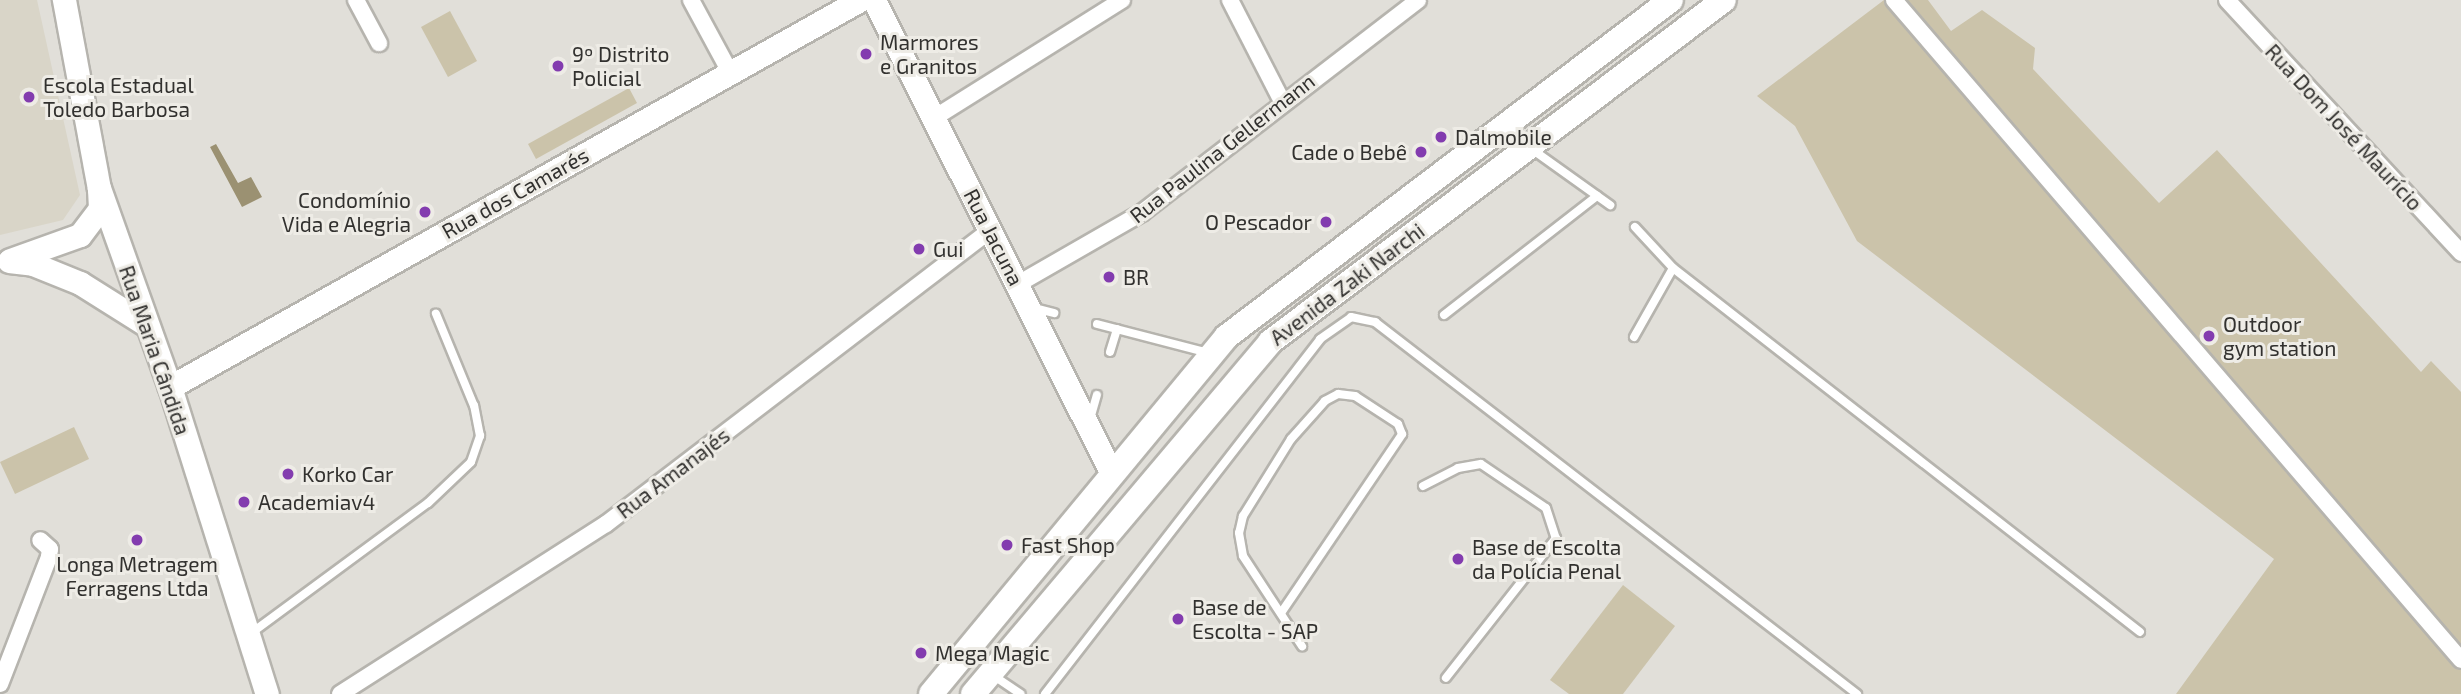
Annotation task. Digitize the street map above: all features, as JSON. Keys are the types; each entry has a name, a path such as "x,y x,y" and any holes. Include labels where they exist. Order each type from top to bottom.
{"main road":[{"name":"Rua dos Camarés","path":"170,387 860,0"},
{"name":"Rua Jacuna","path":"874,0 1112,474"},
{"name":"Avenida Zaki Narchi","path":"931,694 1212,353 1286,288 1671,0"},
{"name":"Avenida Zaki Narchi","path":"973,694 1278,334 1724,0"},
{"name":"Rua Maria Cândida","path":"66,1 99,188 145,324 170,387 267,694"},
{"path":"4,261 79,235 100,208 99,188"},
{"path":"4,261 33,264 80,283 145,324"},
{"path":"1112,474 1120,500 1113,527"}],"street":[{"path":"356,0 379,43"},
{"path":"691,0 730,72"},
{"path":"934,118 1122,0"},
{"path":"1230,0 1282,101"},
{"name":"Rua Paulina Gellermann","path":"1018,284 1143,212 1282,101 1418,0"},
{"path":"1894,0 2461,660"},
{"name":"Rua Dom José Maurício","path":"2227,0 2461,253"},
{"name":"Rua Amanajés","path":"340,694 606,524 991,230"},
{"path":"0,684 49,557 50,549 40,540"}],"lane":[{"path":"1530,147 1611,205"},
{"path":"1444,315 1597,196"},
{"path":"1635,227 1673,268 2140,632"},
{"path":"1634,337 1673,268"},
{"path":"1029,306 1054,313"},
{"path":"247,635 428,503 471,462 480,436 474,406 436,314"},
{"path":"1045,694 1320,339 1351,317 1375,322 1857,694"},
{"path":"1097,324 1212,353"},
{"path":"1110,352 1117,329"},
{"path":"1282,613 1402,434 1398,424 1355,396 1338,394 1325,401 1291,439 1243,516 1239,533 1243,556 1303,646"},
{"path":"1088,426 1097,396"},
{"path":"1423,486 1458,468 1481,464 1546,508 1556,538 1446,678"},
{"path":"990,673 1021,694"}],"shaded area":[{"name":"Escola Estadual Toledo Barbosa","path":"0,0 37,0 80,195 63,220 0,235"},
{"path":"1884,0 1928,0 1951,31 1982,10 2035,48 2033,69 2159,203 2217,150 2421,372 2431,361 2461,392 2461,694 2176,694 2274,559 1857,241 1795,126 1757,96"},
{"path":"450,11 477,61 448,77 421,27"},
{"path":"629,88 637,103 536,159 528,144"},
{"path":"216,144 238,183 251,177 262,197 242,207 210,147"},
{"path":"74,427 89,459 15,494 0,462"},
{"path":"1623,585 1675,626 1623,694 1569,694 1550,680"}],"place":[{"name":"Marmores e Granitos","path":"866,54"},
{"name":"9º Distrito Policial","path":"558,66"},
{"name":"Escola Estadual Toledo Barbosa","path":"29,97"},
{"name":"Dalmobile","path":"1441,137"},
{"name":"Cade o Bebê","path":"1421,152"},
{"name":"Condomínio Vida e Alegria","path":"425,212"},
{"name":"O Pescador","path":"1326,222"},
{"name":"Gui","path":"919,249"},
{"name":"BR","path":"1109,277"},
{"name":"Outdoor gym station","path":"2209,336"},
{"name":"Korko Car","path":"288,474"},
{"name":"Academiav4","path":"244,502"},
{"name":"Longa Metragem Ferragens Ltda","path":"137,540"},
{"name":"Fast Shop","path":"1007,545"},
{"name":"Base de Escolta da Polícia Penal","path":"1458,559"},
{"name":"Base de Escolta - SAP","path":"1178,619"},
{"name":"Mega Magic","path":"921,653"}]}
